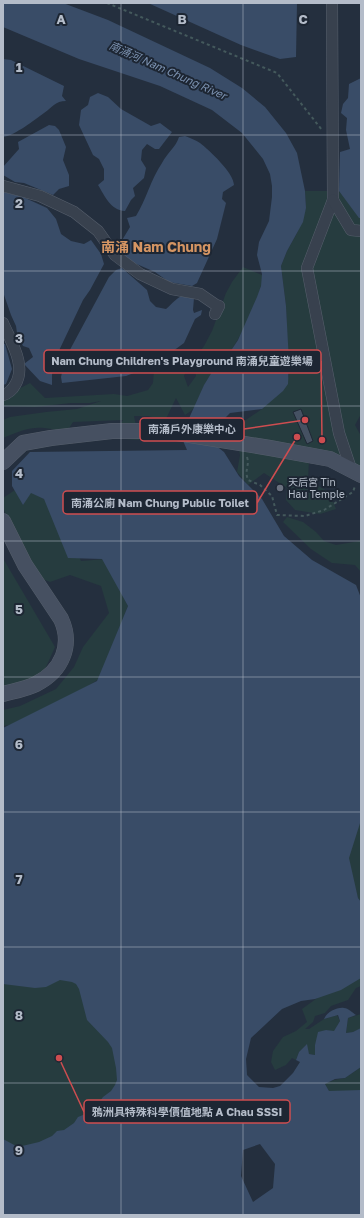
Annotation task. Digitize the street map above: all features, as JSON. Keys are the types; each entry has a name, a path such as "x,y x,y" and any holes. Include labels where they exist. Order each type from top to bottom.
{"street":[{"path":"332,3 332,144 334,200 307,268 339,433 357,473"},
{"path":"3,186 40,196 74,212 98,231 115,255 140,274 172,289 200,294 216,306 219,306 215,314"},
{"path":"334,200 351,230 361,232"},
{"path":"3,323 19,360 20,376 14,387 3,395"},
{"path":"3,462 23,443 51,438 112,431 165,430 330,459 357,473"},
{"path":"3,521 24,565 61,619 65,628 66,648 62,658 46,678 31,687 3,694"}],"path":[{"path":"107,3 277,73 332,144"},
{"path":"247,444 246,452 249,462 246,472 248,480 260,485 272,496 277,515 305,516 324,510 353,492 357,473"}],"green space":[{"path":"305,191 339,191 361,218 361,414 355,425 361,436 361,471 309,460 308,480 329,492 336,509 320,514 295,510 286,500 287,488 264,473 248,485 237,472 240,455 234,428 262,409 289,376 286,306 281,266 297,233 306,208"},
{"path":"243,267 262,275 262,283 255,305 238,340 210,376 193,409 185,415 176,398 165,421 148,416 134,416 139,440 111,438 123,420 73,422 66,433 48,428 34,428 20,431 3,438 3,420 10,417 77,409 101,401 35,407 3,406 3,397 30,383 45,398 114,394 127,396 148,390 153,383 154,369 168,365 181,358 191,357 184,376 188,387 196,376 194,360 212,331 226,293"},
{"path":"15,490 23,505 29,491 44,499 75,547 81,561 105,559 128,606 99,679 33,721 3,726 3,710 20,706 56,689 74,667 83,647 109,613 101,586 70,575 50,582 28,573 10,532 3,543 3,515 6,516 3,506 3,498"},
{"path":"287,517 303,522 316,532 324,541 336,545 361,540 361,572 355,565 332,563 311,549 283,522"},
{"path":"3,552 4,560 55,647 42,676 3,687"},
{"path":"361,768 361,902 358,898 345,852"},
{"path":"3,966 86,979 114,1045 119,1073 113,1102 25,1157 3,1147"},
{"path":"361,973 361,986 356,988 348,1000 331,1006 325,1013 315,1016 313,1022 305,1029 309,1029 324,1019 337,1015 340,1021 334,1032 326,1030 315,1045 315,1055 309,1054 306,1045 299,1052 296,1060 292,1058 286,1065 275,1070 271,1062 273,1051 283,1037 296,1031 307,1022 302,1009 320,996"},
{"path":"361,1014 361,1029 346,1033 348,1018"},
{"path":"361,1067 361,1093 329,1091 325,1084 334,1080 345,1078"}],"water":[{"name":"南涌河 Nam Chung River","path":"3,3 63,3 108,20 210,68 242,88 265,107 286,133 297,153 305,191 306,208 303,222 287,251 281,266 286,306 289,362 288,384 283,391 262,409 230,413 215,433 215,445 224,452 239,476 262,499 284,536 312,560 356,585 361,598 361,820 349,858 358,898 361,902 361,978 341,990 315,999 301,1001 282,1009 251,1038 246,1059 247,1075 259,1087 273,1088 280,1086 293,1073 300,1062 296,1060 299,1052 307,1044 309,1054 315,1055 315,1045 318,1032 326,1030 334,1031 340,1021 338,1015 324,1019 327,1014 338,1008 346,1008 356,1015 348,1018 346,1033 353,1032 361,1028 361,1067 345,1078 335,1079 325,1084 329,1091 361,1090 361,1215 3,1215 3,1139 18,1147 39,1142 52,1136 57,1131 64,1130 74,1123 78,1117 88,1113 98,1104 103,1097 111,1091 117,1080 112,1048 87,1020 79,989 76,984 60,980 46,987 35,988 3,984 3,728 97,681 128,606 102,559 68,558 44,499 31,493 23,505 12,486 12,471 30,452 187,450 184,443 186,425 204,385 212,372 228,355 238,340 261,286 262,274 257,255 259,242 269,221 272,186 270,174 263,159 242,133 212,110 160,86 79,59 3,27","holes":["260,1144 275,1164 273,1188 253,1202 241,1176 243,1150"]},
{"path":"148,3 297,3 296,57 280,59 241,45"},
{"path":"3,59 11,60 64,86 62,96 66,101 57,103 25,127 3,137"},
{"path":"361,78 361,218 359,218 339,191 340,152 350,149 346,130 347,118 341,113 343,104 348,98 349,84"},
{"path":"98,93 108,97 121,109 151,126 160,123 172,132 159,149 155,149 147,144 142,150 141,160 146,168 144,178 133,188 135,196 125,211 115,208 106,198 98,185 104,180 104,169 99,159 93,155 79,125 81,110 88,105 90,97"},
{"path":"49,125 55,126 59,130 66,147 63,160 69,175 69,186 59,189 53,195 24,183 15,182 3,175 3,167 19,149 18,142"},
{"path":"185,136 204,146 215,156 230,174 234,185 223,192 222,199 226,203 217,239 197,283 192,286 169,282 155,272 132,262 120,250 121,242 130,227 127,218 136,216 164,159 176,144 179,137"},
{"path":"3,192 23,197 47,208 56,219 61,234 71,241 84,244 91,240 101,254 104,264 83,300 55,359 52,385 40,381 24,364 33,357 29,348 23,346 17,333 16,326 3,292"},
{"path":"122,268 147,290 150,301 156,307 166,309 175,300 186,295 190,295 194,298 194,313 202,310 201,315 195,319 184,343 154,365 126,376 62,383 61,377 65,359 109,277 116,270"},
{"path":"3,344 5,344 12,369 6,384 3,385"}],"building":[{"path":"301,409 313,441 307,444 293,412"}],"place":[{"name":"南涌戶外康樂中心","path":"305,420"},
{"name":"南涌公廁 Nam Chung Public Toilet","path":"297,437"},
{"name":"Nam Chung Children's Playground 南涌兒童遊樂場","path":"322,440"},
{"name":"天后宮 Tin Hau Temple","path":"280,488"},
{"name":"鴉洲具特殊科學價值地點 A Chau SSSI","path":"59,1058"}],"district":[{"name":"南涌 Nam Chung","path":"156,246"}]}
